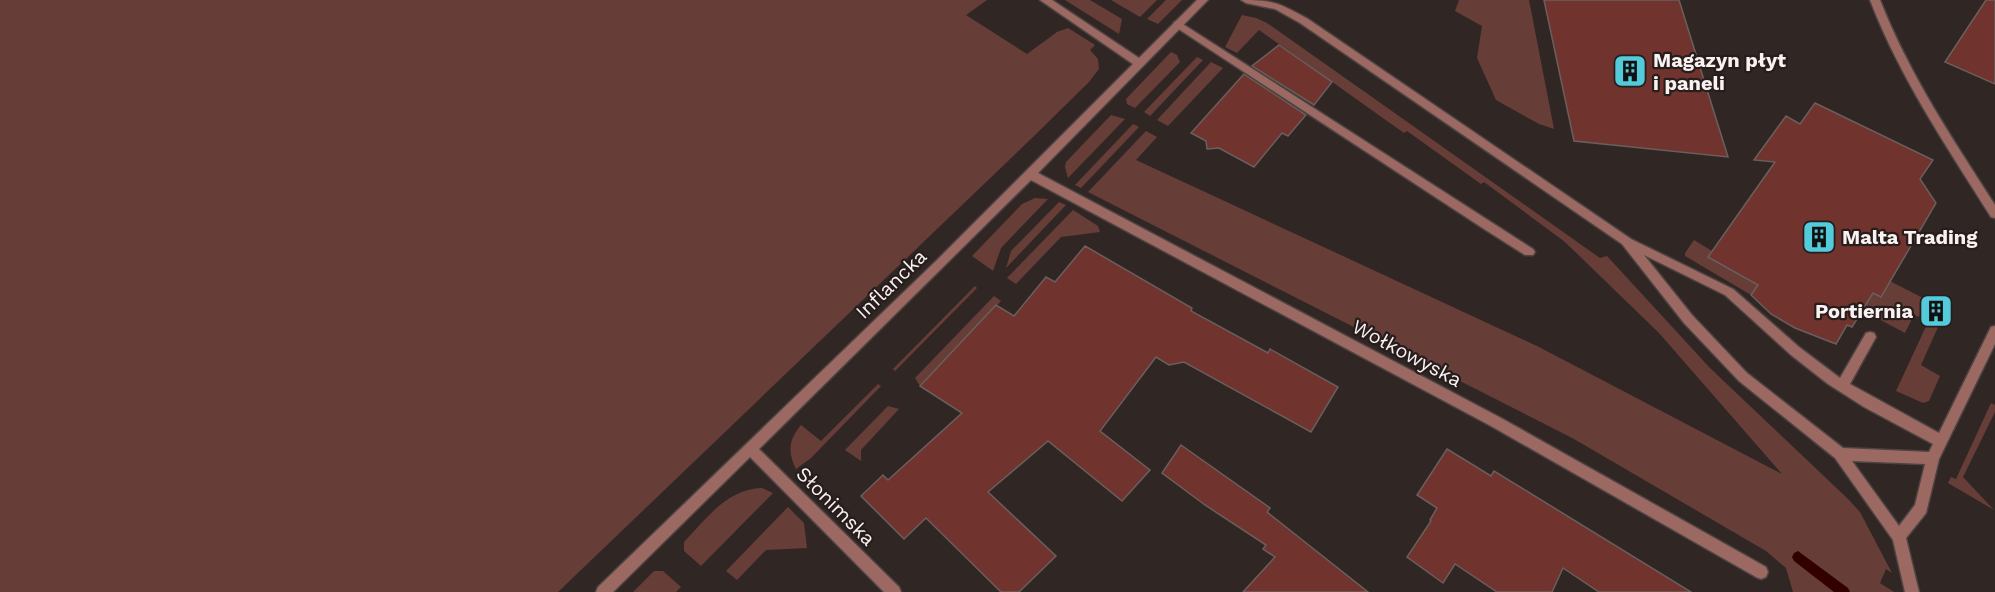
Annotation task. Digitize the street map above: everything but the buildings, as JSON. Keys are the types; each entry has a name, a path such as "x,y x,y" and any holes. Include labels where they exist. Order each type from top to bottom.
{"street":[{"path":"1045,0 1140,63"},
{"name":"Inflancka","path":"603,592 1030,174 1203,0"},
{"path":"1246,0 1276,3 1626,241 1729,292 1795,351 1842,386 1941,441"},
{"path":"1875,0 1882,21 1924,101 1995,214"},
{"path":"1178,24 1413,180 1529,252"},
{"name":"Wołkowyska","path":"1030,174 1496,422 1761,572"},
{"path":"1626,241 1688,319 1743,377 1840,454 1899,537 1912,592"},
{"path":"1899,537 1921,508 1933,458 1995,332"},
{"path":"1842,386 1870,337"},
{"name":"Słonimska","path":"750,448 894,592"},
{"path":"1840,454 1933,458"}],"shaded area":[{"path":"0,0 987,0 966,15 1027,54 1057,32 1068,28 1095,45 1090,50 1098,59 1099,69 1089,82 1032,138 558,592 0,592"},
{"path":"1065,0 1090,0 1122,19 1119,34"},
{"path":"1111,0 1157,0 1140,17"},
{"path":"1166,0 1182,0 1158,24 1147,19"},
{"path":"1459,0 1529,0 1554,129 1539,124 1496,100 1477,58 1482,26 1455,11"},
{"path":"1242,15 1267,23 1600,258 1607,256 1709,367 1860,512 1892,573 1886,569 1880,583 1894,592 1793,592 1786,568 1766,551 1574,439 1088,192 1146,131 1157,137 1136,160 1537,346 1782,474 1659,333 1565,242 1484,182 1481,184 1407,131 1404,133 1259,30 1237,53 1225,47"},
{"path":"1171,52 1177,55 1180,62 1135,108 1127,104 1126,99"},
{"path":"1197,57 1203,60 1150,116 1144,112"},
{"path":"1211,62 1223,68 1168,126 1157,120"},
{"path":"1111,115 1125,119 1068,178 1066,162"},
{"path":"1133,124 1139,127 1081,188 1075,185"},
{"path":"1035,198 1048,199 1001,248 993,271 972,256 1022,204"},
{"path":"1059,202 1066,205 1006,268 1011,251"},
{"path":"1073,210 1098,226 1100,232 1061,237 1016,284 1007,278"},
{"path":"1694,240 1712,251 1708,257 1758,285 1751,295 1685,256"},
{"path":"1882,277 1927,300 1919,317 1914,315 1905,333 1862,310"},
{"path":"975,286 977,288 895,371 893,369"},
{"path":"994,296 1001,301 920,386 915,378"},
{"path":"1928,322 1938,327 1921,365 1940,376 1929,401 1923,403 1896,391"},
{"path":"878,384 881,386 811,458 796,469 791,447 794,436 801,425 821,441"},
{"path":"1991,403 1995,405 1995,412 1963,477 1994,510 1948,483 1951,477 1956,479"},
{"path":"888,406 899,409 861,450 861,461 845,450"},
{"path":"762,488 773,493 701,566 684,551 684,542 718,506 738,493"},
{"path":"788,507 804,523 807,548 766,550 737,580 726,571"},
{"path":"654,571 663,571 681,587 676,592 633,592"}],"waterway":[{"path":"1798,557 1844,592"}],"place":[{"name":"Magazyn płyt i paneli","path":"1630,71"},
{"name":"Malta Trading","path":"1819,237"},
{"name":"Portiernia","path":"1936,311"}]}
